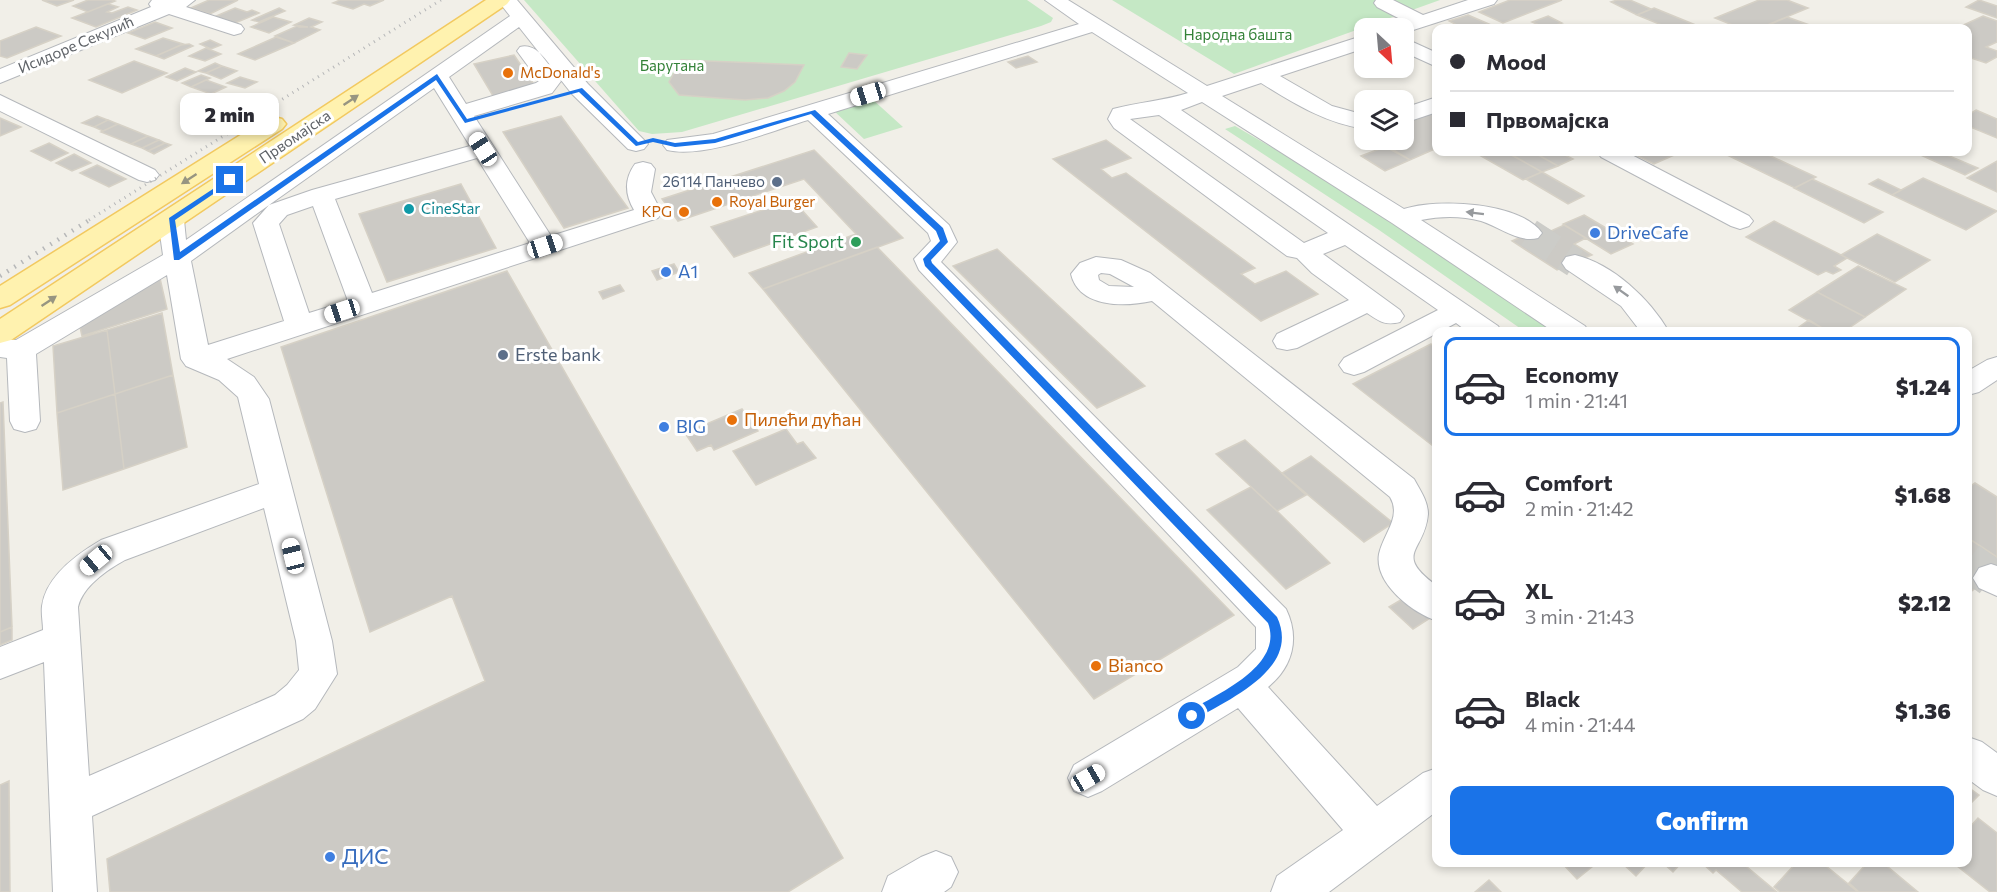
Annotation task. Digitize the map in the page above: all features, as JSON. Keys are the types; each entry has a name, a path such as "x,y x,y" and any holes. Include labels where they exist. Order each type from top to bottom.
{"main road":[{"name":"Првомајска","path":"0,299 468,0"},
{"name":"Првомајска","path":"7,344 171,220 500,0"}],"street":[{"path":"147,0 176,4 234,29"},
{"path":"1055,0 1401,218 1567,327"},
{"path":"1414,24 1487,0"},
{"path":"1384,3 1422,22"},
{"name":"Исидоре Секулић","path":"0,77 176,4"},
{"path":"25,421 7,344 177,258 484,43 514,8 639,157 669,163 677,154 675,145 715,141 820,118"},
{"path":"750,150 820,118 1055,36 1095,25"},
{"path":"463,117 531,94 544,88 550,81 536,60 523,47 512,44 484,43"},
{"path":"1287,341 1379,309 1321,267 1306,252 1287,245 1119,119 1121,114 1138,109 1164,108 1354,45"},
{"path":"1414,49 1432,58"},
{"path":"1263,75 1329,114 1354,121"},
{"path":"437,76 545,246"},
{"path":"463,117 580,89"},
{"path":"0,102 147,175"},
{"path":"1414,112 1432,106"},
{"path":"1164,108 1481,327"},
{"path":"820,118 940,230 944,242 927,259 928,264 1273,620 1278,633 1277,646 1262,670 1242,685 1088,778"},
{"path":"299,325 266,223 278,210 321,195 483,149"},
{"path":"1617,156 1740,221"},
{"path":"196,359 649,213 638,198 639,157"},
{"path":"321,195 363,304"},
{"path":"1401,218 1439,211 1470,212 1503,219 1529,233"},
{"path":"171,220 196,359"},
{"path":"1306,252 1348,234"},
{"path":"1575,262 1625,294 1644,312 1652,327"},
{"path":"1156,292 1402,488 1410,501 1412,519 1401,542 1398,569 1403,577 1432,602"},
{"path":"1354,364 1458,311"},
{"path":"70,805 271,716 302,697 318,674 314,641 254,399 249,388 231,374 206,361 196,359"},
{"path":"1972,383 1997,367"},
{"path":"75,892 61,639 60,608 63,594 70,584 96,560 113,550 276,491"},
{"path":"0,663 61,639"},
{"path":"1242,685 1373,833"},
{"path":"1972,758 1997,777"},
{"path":"1293,892 1432,791"}],"green space":[{"name":"Барутана","path":"524,0 1027,0 1053,18 1051,22 1041,26 682,132 652,134 639,131"},
{"name":"Народна башта","path":"1112,0 1440,0 1390,18 1354,18 1354,31 1234,74"},
{"path":"871,98 903,127 864,139 833,110"},
{"path":"1235,126 1335,184 1550,327 1518,327 1379,230 1225,129"}],"building":[{"path":"42,0 74,0 57,6"},
{"path":"88,0 115,1 88,12 73,6"},
{"path":"209,0 238,0 210,14 191,8"},
{"path":"340,0 384,0 370,6 364,4 353,9 333,3"},
{"path":"1510,0 1562,0 1503,23 1479,12"},
{"path":"1630,0 1651,9 1637,15 1611,2"},
{"path":"1759,0 1787,0 1808,8 1770,24 1730,24 1715,18"},
{"path":"1979,0 1997,6 1997,18 1966,7"},
{"path":"108,4 118,7 107,12 112,13 128,7 137,10 96,27 72,18"},
{"path":"235,8 259,13 233,24 214,17"},
{"path":"279,8 285,11 259,22 252,20"},
{"path":"1654,8 1693,24 1659,24 1637,15"},
{"path":"1468,15 1489,24 1455,24 1449,21"},
{"path":"1548,16 1562,23 1537,24 1532,22"},
{"path":"1983,16 1997,21 1997,42 1986,47 1997,51 1997,57 1986,63 1972,58 1972,24 1966,24"},
{"path":"273,17 291,22 269,33 251,27"},
{"path":"1787,17 1807,24 1771,24"},
{"path":"309,18 322,22 311,27 320,30 294,43 275,36 297,26 308,27 294,25"},
{"path":"155,22 172,28 145,39 128,33"},
{"path":"36,27 61,36 7,58 0,56 0,41"},
{"path":"276,37 294,43 255,60 238,54"},
{"path":"163,38 183,44 156,56 136,49"},
{"path":"210,40 221,45 211,49 200,44"},
{"path":"181,45 193,46 164,59 156,56"},
{"path":"206,48 221,54 205,61 189,56"},
{"path":"849,53 867,55 857,69 841,67"},
{"path":"514,55 535,86 493,96 474,64"},
{"path":"1028,56 1037,62 1016,68 1008,62"},
{"path":"681,60 804,65 795,82 784,91 768,98 745,100 679,95 669,82"},
{"path":"134,61 167,73 122,93 89,80"},
{"path":"215,63 222,66 206,73 198,71"},
{"path":"222,66 237,71 221,79 206,73"},
{"path":"185,68 196,72 177,81 166,77"},
{"path":"201,75 210,78 191,87 182,83"},
{"path":"240,77 257,82 245,88 227,83"},
{"path":"206,80 226,87 211,94 191,87"},
{"path":"1976,110 1997,119 1997,138 1972,128 1972,112"},
{"path":"1432,113 1432,150 1410,160 1392,150 1414,150 1414,120"},
{"path":"97,116 108,120 94,127 82,123"},
{"path":"561,116 628,208 564,228 503,132"},
{"path":"0,118 21,127 0,136"},
{"path":"108,120 118,124 103,131 94,127"},
{"path":"118,124 148,136 131,144 101,132"},
{"path":"148,136 159,140 142,148 131,144"},
{"path":"159,140 165,143 148,151 142,148"},
{"path":"1106,140 1131,158 1101,169 1112,178 1126,173 1255,268 1241,274 1255,284 1286,271 1318,294 1261,321 1053,159"},
{"path":"49,143 68,153 51,161 31,151"},
{"path":"165,143 171,145 154,154 148,151"},
{"path":"814,150 903,238 763,289 749,273 856,234 804,179 678,221 662,199"},
{"path":"1377,150 1394,150 1410,160 1385,171 1361,156"},
{"path":"74,154 91,163 72,171 56,163"},
{"path":"1481,156 1513,156 1542,172 1523,180"},
{"path":"1514,156 1540,156 1558,166 1542,172"},
{"path":"1540,156 1567,156 1573,159 1558,166"},
{"path":"1638,156 1672,156 1654,164"},
{"path":"1729,156 1771,156 1816,177 1795,188"},
{"path":"1923,156 1950,156 1978,168 1965,175"},
{"path":"1997,161 1997,192 1967,178"},
{"path":"97,165 126,179 109,187 80,173"},
{"path":"1542,172 1584,196 1568,204 1526,179"},
{"path":"1923,178 1997,211 1966,230 1892,195"},
{"path":"1812,179 1883,212 1864,223 1794,188"},
{"path":"1878,179 1901,190 1892,195 1869,184"},
{"path":"461,184 496,248 387,282 359,214"},
{"path":"793,200 817,227 734,257 711,227"},
{"path":"1584,215 1633,244 1611,254 1563,224"},
{"path":"1774,221 1847,258 1834,266 1841,270 1833,274 1826,271 1818,275 1746,237"},
{"path":"1564,225 1586,238 1574,244 1592,255 1557,270 1512,241 1544,227 1551,231"},
{"path":"1877,234 1930,260 1895,282 1841,255"},
{"path":"877,247 1234,615 1094,699 763,289"},
{"path":"997,249 1145,386 1097,408 953,266"},
{"name":"A1","path":"674,264 679,272 657,280 652,271"},
{"path":"1858,266 1906,289 1865,317 1817,292"},
{"path":"507,271 843,858 788,892 110,892 107,859 485,681 452,596 370,632 281,347"},
{"path":"159,274 167,309 82,336 80,327"},
{"path":"620,285 624,291 603,299 599,292"},
{"path":"1817,292 1865,317 1850,327 1820,327 1789,310"},
{"path":"162,313 173,375 115,394 107,330"},
{"path":"1809,320 1821,327 1799,327"},
{"path":"107,330 115,394 57,413 53,346"},
{"path":"1431,344 1432,445 1353,384"},
{"path":"173,375 187,447 124,469 115,394"},
{"path":"115,394 124,469 63,490 57,413"},
{"path":"3,402 12,627 0,632 0,403"},
{"name":"Пилећи дућан","path":"742,409 758,431 714,450 711,445 697,451 685,433"},
{"path":"786,429 797,444 803,442 816,458 756,485 733,451"},
{"path":"1245,440 1306,495 1277,511 1216,454"},
{"path":"1311,456 1393,523 1364,542 1282,473"},
{"path":"1975,483 1997,497 1997,557 1972,541 1972,485"},
{"path":"1251,487 1330,563 1286,589 1207,510"},
{"path":"1972,541 1997,557 1997,571 1972,591"},
{"path":"1411,594 1432,612 1432,617 1413,629 1389,607"},
{"path":"12,627 12,640 0,645 0,632"},
{"path":"9,781 10,892 0,892 0,785"},
{"path":"1972,790 1979,795 1972,802"},
{"path":"1978,818 1997,833 1997,892 1990,892 1958,867 1972,867 1972,825"},
{"path":"1566,867 1592,867 1577,879"},
{"path":"1626,867 1644,867 1636,876"},
{"path":"1668,867 1678,867 1673,872"},
{"path":"1706,867 1747,867 1777,892 1742,892 1716,870 1713,873"},
{"path":"1792,867 1827,867 1858,892 1780,892 1774,887"},
{"path":"1863,867 1888,867 1918,892 1859,892 1849,883"},
{"path":"1489,880 1501,892 1475,892"}],"tunnel":[{"path":"1529,233 1575,263"},
{"path":"1972,564 1991,578"}],"railway":[{"path":"89,220 441,0"},
{"path":"0,276 91,219"}],"place":[{"name":"McDonald's","path":"508,73"},
{"name":"26114 Панчево","path":"777,182"},
{"name":"Royal Burger","path":"717,202"},
{"name":"CineStar","path":"409,209"},
{"name":"KPG","path":"684,212"},
{"name":"DriveCafe","path":"1595,233"},
{"name":"Fit Sport","path":"856,242"},
{"name":"A1","path":"666,272"},
{"name":"Erste bank","path":"503,355"},
{"name":"Пилећи дућан","path":"732,420"},
{"name":"BIG","path":"664,427"},
{"name":"Bianco","path":"1096,666"},
{"name":"ДИС","path":"330,857"}],"route":[{"path":"230,180 171,220 177,258 437,76 465,121 580,89 636,144 653,140 675,145 715,141 812,111 940,230 944,236 944,242 927,259 928,264 1273,620 1278,633 1277,646 1262,670 1192,716"}]}
